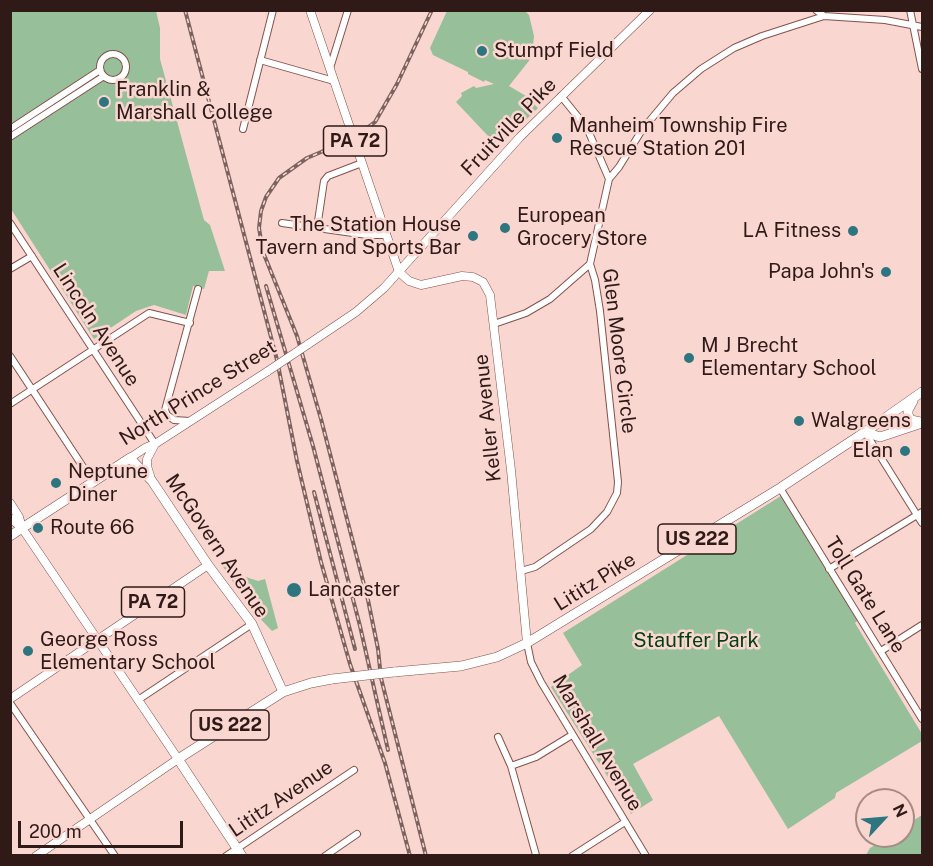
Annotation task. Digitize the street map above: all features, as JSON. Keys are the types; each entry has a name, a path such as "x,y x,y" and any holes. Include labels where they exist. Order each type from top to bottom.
{"highway":[{"name":"Lititz Pike","path":"283,692 332,679 461,666 497,657 527,643 780,488 915,399 922,392"},
{"path":"915,399 908,410 908,415 911,420 922,423"},
{"path":"866,432 880,437 922,423"},
{"name":"North Prince Street","path":"10,536 130,458"},
{"name":"McGovern Avenue","path":"130,458 152,481 208,565 252,624 283,692"},
{"name":"US 222","path":"239,852 178,759 283,692"}],"main road":[{"name":"PA 72","path":"310,10 399,272"},
{"name":"Fruitville Pike","path":"399,272 516,141 650,10"},
{"name":"Keller Avenue","path":"399,272 409,281 421,285 462,276 478,279 486,285 490,295 527,643"},
{"name":"North Prince Street","path":"130,458 191,421 356,312 399,272"},
{"path":"152,481 147,459 154,444"},
{"path":"10,503 19,517 22,528"},
{"path":"10,518 22,528 178,759 36,855"},
{"name":"PA 72","path":"10,701 208,565"}],"street":[{"path":"243,129 273,10"},
{"path":"330,69 348,10"},
{"path":"816,10 824,16"},
{"path":"910,10 922,69"},
{"name":"Glen Moore Circle","path":"521,571 535,567 591,529 607,512 617,493 618,482 600,311 590,264 609,179 654,114 700,69 749,41 824,16 858,17 922,27"},
{"path":"115,53 123,58 126,66 122,77 111,80 102,73 101,61 109,54 115,53"},
{"path":"260,60 334,81"},
{"path":"10,129 102,73"},
{"path":"10,137 102,73"},
{"path":"561,96 586,127 609,179"},
{"path":"317,228 324,181 328,176 362,163"},
{"name":"Lincoln Avenue","path":"10,223 154,444"},
{"path":"282,223 368,235 387,235"},
{"path":"10,269 32,256"},
{"path":"494,324 526,312 550,299 590,264"},
{"path":"191,421 174,420 167,415 165,410 198,290"},
{"path":"10,404 149,313 189,322"},
{"path":"10,356 93,482"},
{"path":"866,432 920,513 922,523"},
{"name":"Toll Gate Lane","path":"780,488 922,719"},
{"path":"829,569 920,513"},
{"path":"138,700 252,624"},
{"path":"881,651 922,625"},
{"name":"Marshall Avenue","path":"527,643 535,672 646,855"},
{"path":"10,701 115,855"},
{"path":"511,765 536,757 572,735"},
{"path":"498,737 511,765 538,855"},
{"name":"Lititz Avenue","path":"226,855 239,852 354,770"},
{"path":"572,855 626,822"},
{"path":"325,855 357,834"}],"green space":[{"name":"Franklin & Marshall College","path":"10,11 156,11 160,28 160,59 204,220 210,225 225,271 209,271 204,289 193,286 186,315 154,305 136,311 94,339 11,209"},
{"name":"Stumpf Field","path":"447,11 525,11 529,15 534,36 532,57 509,86 526,96 538,108 504,141 502,139 492,143 456,102 462,96 461,93 474,86 476,88 494,84 485,80 484,82 433,55 430,48"},
{"name":"Stauffer Park","path":"784,494 860,618 855,623 922,734 922,741 836,793 835,798 788,829 719,716 633,764 653,800 631,814 551,687 582,665 563,633"},
{"path":"225,563 231,572 258,581 265,579 278,628 272,631 250,608 222,565"},
{"path":"922,815 922,855 866,855 870,848 915,848 915,819"}],"railway":[{"path":"185,10 277,360 297,461 321,562 350,664 385,763 410,856"},
{"path":"426,856 381,678 378,649 368,600 321,419 297,336 263,252 259,228 266,197 279,178 307,158 354,138 375,122 397,84 432,10"},
{"path":"266,286 313,446 360,626 388,750"},
{"path":"314,492 355,649"}],"place":[{"name":"Stumpf Field","path":"482,51"},
{"name":"Franklin & Marshall College","path":"104,102"},
{"name":"Manheim Township Fire Rescue Station 201","path":"557,138"},
{"name":"European Grocery Store","path":"505,228"},
{"name":"LA Fitness","path":"853,231"},
{"name":"The Station House Tavern and Sports Bar","path":"473,236"},
{"name":"Papa John's","path":"886,272"},
{"name":"M J Brecht Elementary School","path":"689,358"},
{"name":"Walgreens","path":"799,421"},
{"name":"Elan","path":"905,451"},
{"name":"Neptune Diner","path":"56,483"},
{"name":"Route 66","path":"38,528"},
{"name":"Lancaster","path":"294,590"},
{"name":"George Ross Elementary School","path":"28,651"}]}
